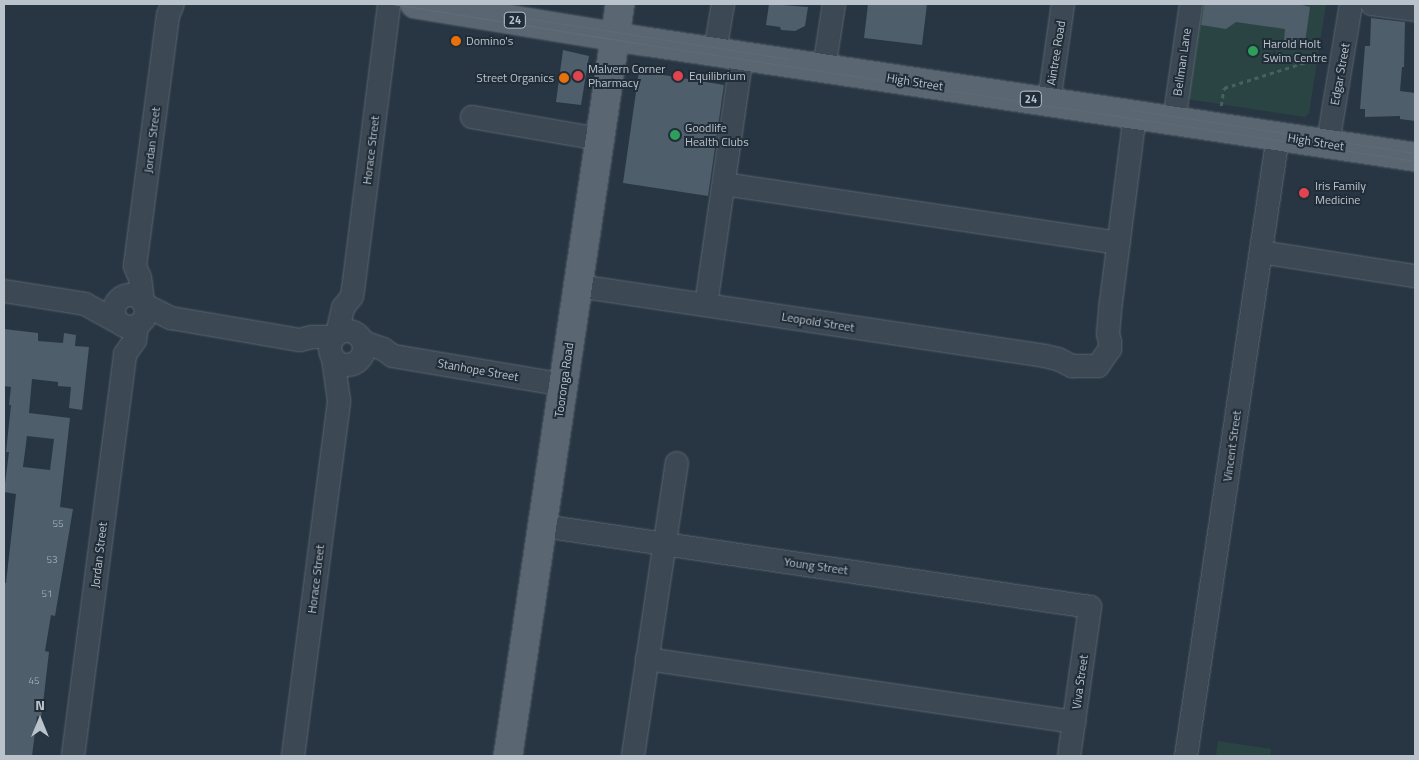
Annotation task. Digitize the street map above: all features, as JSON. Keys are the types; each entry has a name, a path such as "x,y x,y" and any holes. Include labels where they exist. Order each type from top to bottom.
{"main road":[{"name":"High Street","path":"416,4 615,36 1415,157"},
{"name":"Tooronga Road","path":"509,756 620,4"}],"street":[{"name":"Horace Street","path":"339,402 359,351 357,310 352,296 389,4"},
{"path":"715,51 723,4"},
{"path":"824,68 834,4"},
{"name":"Aintree Road","path":"1049,102 1063,4"},
{"name":"Bellman Lane","path":"1174,120 1191,4"},
{"name":"Edgar Street","path":"1328,143 1351,4"},
{"path":"1372,4 1415,10"},
{"name":"Jordan Street","path":"73,756 125,354 135,340 130,312 140,278 135,266 169,7"},
{"path":"706,305 742,55"},
{"name":"Leopold Street","path":"578,286 1058,359 1095,360 1108,334 1135,114"},
{"path":"472,117 600,139"},
{"name":"Vincent Street","path":"1186,756 1278,136"},
{"path":"724,184 1119,243"},
{"path":"1261,252 1415,276"},
{"path":"4,291 85,304 100,300 130,312 300,340 312,337 334,346 343,365 359,351 349,332 334,346"},
{"name":"Horace Street","path":"293,756 339,402 334,346 343,308 352,296"},
{"name":"Stanhope Street","path":"359,351 382,349 393,356 564,385"},
{"path":"633,756 677,463"},
{"name":"Young Street","path":"543,526 1090,607"},
{"name":"Viva Street","path":"1069,756 1090,607"},
{"path":"647,659 1074,722"}],"path":[{"path":"1221,106 1224,88 1319,58"}],"green space":[{"name":"Harold Holt Swim Centre","path":"1195,4 1326,4 1309,113 1305,117 1180,98"},
{"path":"1218,741 1271,749 1270,756 1216,756"}],"building":[{"path":"769,4 808,7 805,26 795,31 781,30 780,27 766,25"},
{"path":"868,4 927,4 922,45 864,38"},
{"path":"1204,4 1298,4 1310,7 1305,43 1284,40 1285,29 1236,22 1226,29 1201,25"},
{"path":"1371,18 1405,22 1404,67 1402,67 1400,91 1415,93 1415,121 1400,119 1400,116 1365,117 1365,109 1360,109 1365,46 1370,46"},
{"path":"563,50 589,56 581,105 556,102"},
{"name":"Goodlife Health Clubs","path":"639,71 724,85 708,196 623,183"},
{"path":"4,329 38,333 38,341 63,343 64,333 76,335 75,346 89,347 82,410 69,408 71,387 58,386 58,382 32,379 29,413 70,418 60,507 73,509 55,616 51,615 45,651 49,652 43,704 41,717 37,716 32,756 4,756 4,583 6,583 16,494 4,492 9,452 6,452 11,387 4,386","holes":["27,436 54,439 50,470 23,467"]}],"tram line":[{"path":"393,4 643,44 1415,161"},
{"path":"520,17 789,59"},
{"path":"1133,110 1415,153"}],"place":[{"name":"Domino's","path":"456,41"},
{"name":"Harold Holt Swim Centre","path":"1253,51"},
{"name":"Malvern Corner Pharmacy","path":"578,76"},
{"name":"Equilibrium","path":"678,76"},
{"name":"Street Organics","path":"564,78"},
{"name":"Goodlife Health Clubs","path":"675,135"},
{"name":"Iris Family Medicine","path":"1304,193"}]}
